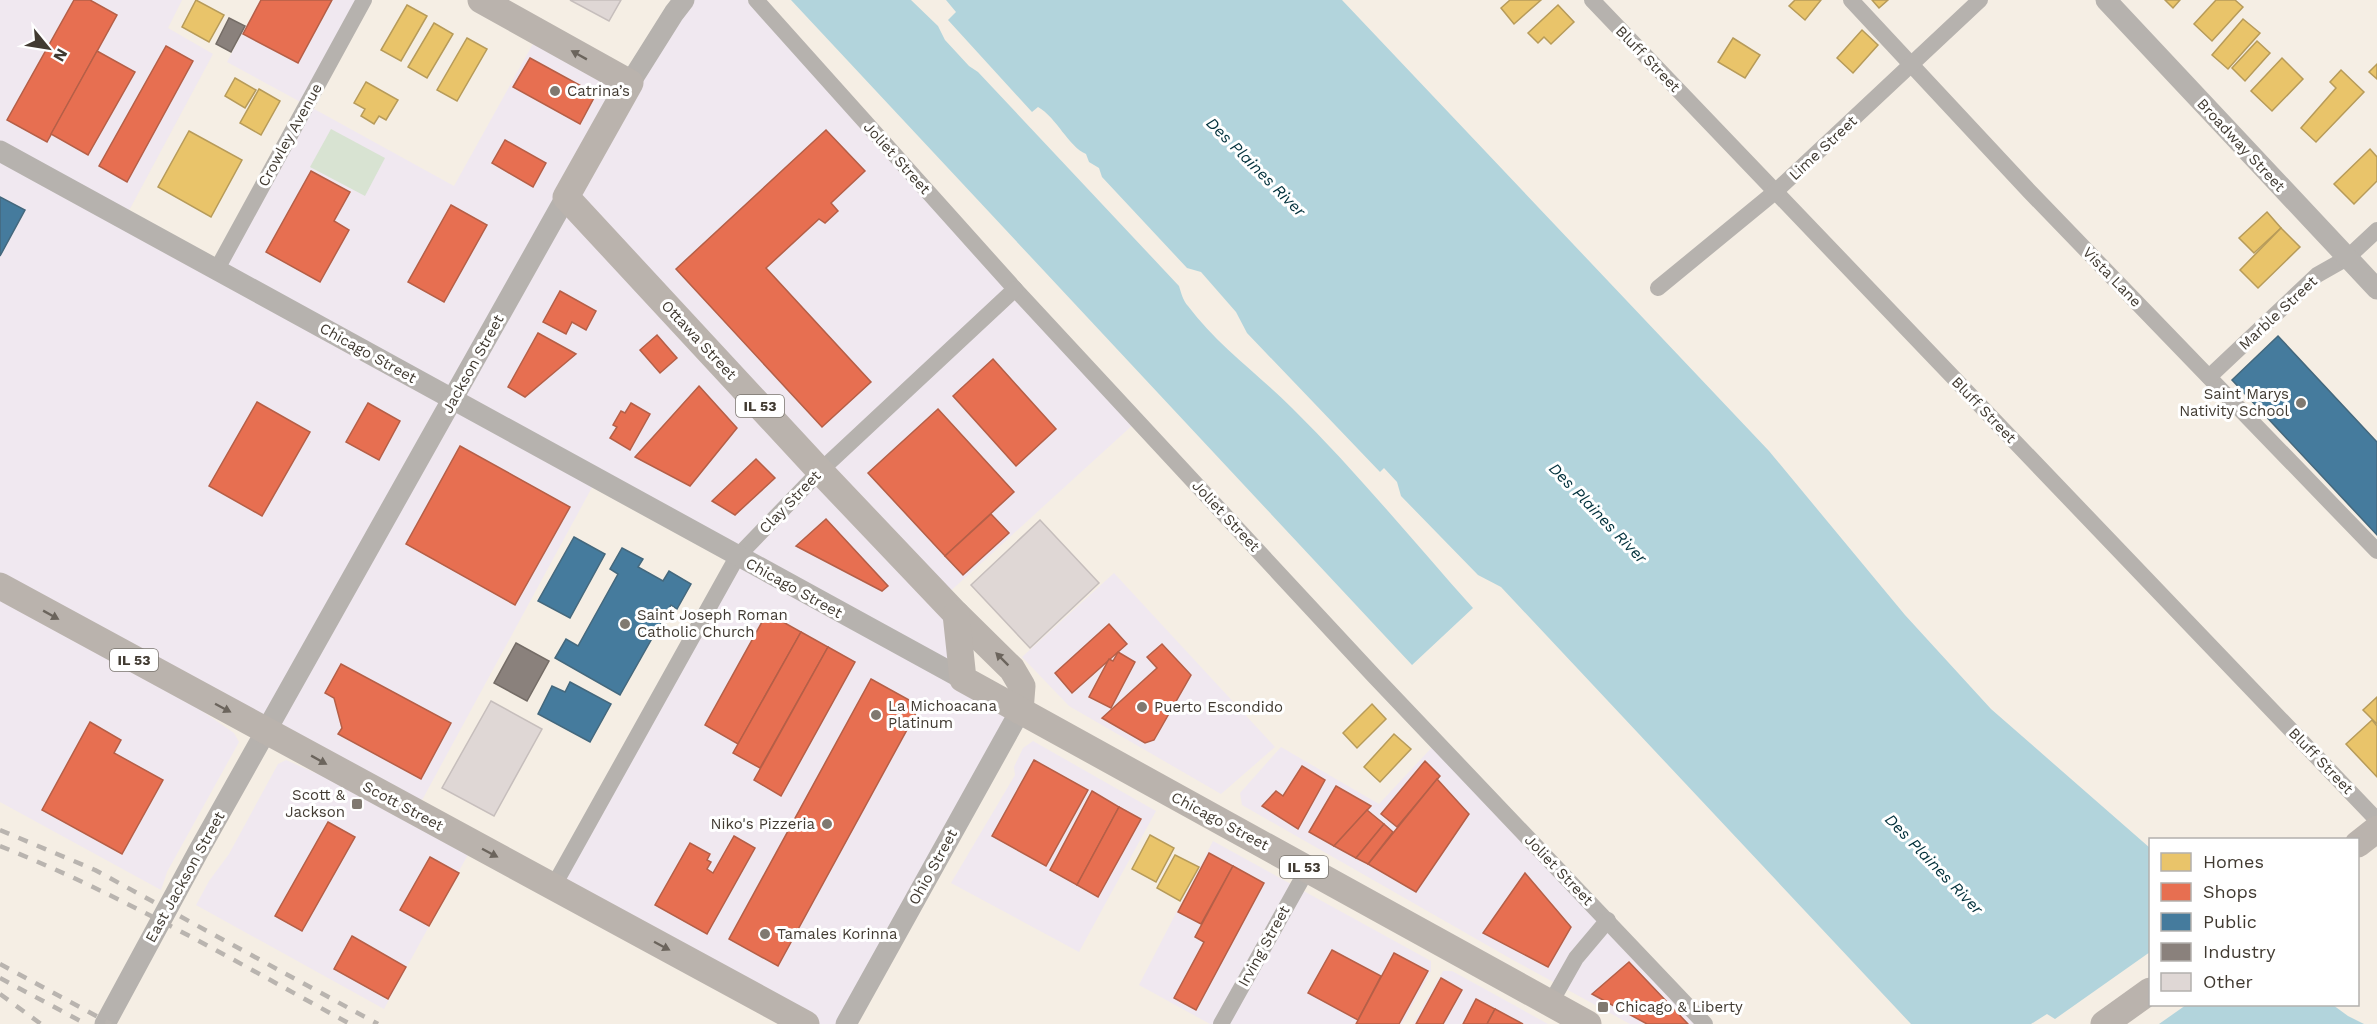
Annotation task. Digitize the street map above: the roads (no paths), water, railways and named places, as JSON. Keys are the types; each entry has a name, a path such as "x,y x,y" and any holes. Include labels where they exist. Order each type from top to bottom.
{"main road":[{"path":"481,0 630,83"},
{"name":"Jackson Street","path":"566,197 630,83"},
{"name":"Ottawa Street","path":"566,197 820,471 956,614 1012,669 1022,686 1020,711"},
{"name":"Scott Street","path":"0,586 806,1024"},
{"path":"956,614 963,679"},
{"name":"Chicago Street","path":"963,679 1587,1024"},
{"path":"2359,843 2377,829"},
{"path":"2104,1024 2149,992"}],"street":[{"name":"Crowley Avenue","path":"217,269 364,0"},
{"name":"Jackson Street","path":"630,83 684,0"},
{"name":"Joliet Street","path":"756,0 1016,289 1374,676 1705,1024"},
{"name":"Bluff Street","path":"1592,0 2377,820"},
{"name":"Vista Lane","path":"1851,0 2030,192 2377,551"},
{"name":"Lime Street","path":"1658,288 1775,192 1980,0"},
{"name":"Broadway Street","path":"2106,0 2377,290"},
{"name":"Chicago Street","path":"0,151 963,679"},
{"name":"Jackson Street","path":"268,732 566,197"},
{"name":"Marble Street","path":"2209,377 2317,275 2347,258 2377,230"},
{"name":"Clay Street","path":"553,887 737,557 820,471 1016,289"},
{"name":"Ohio Street","path":"846,1024 1020,711"},
{"name":"East Jackson Street","path":"105,1024 198,852 268,732"},
{"name":"Irving Street","path":"1221,1024 1308,868"},
{"path":"1551,1004 1576,958 1608,920"}],"water":[{"path":"791,0 911,0 938,26 945,40 969,66 978,72 1179,286 1186,304 1199,320 1316,432 1473,608 1412,665"},
{"name":"Des Plaines River","path":"946,0 1342,0 1769,451 1905,615 1991,709 2149,847 2149,1006 2334,1006 2364,1024 1911,1024 1501,587 1478,575 1401,496 1397,482 1384,468 1380,472 1247,333 1236,312 1201,272 1187,268 1102,177 1099,168 1089,162 1086,154 1074,145 1045,112 1038,107 1032,112 948,20 956,12"}],"railway":[{"path":"0,830 95,870 378,1024"},
{"path":"0,846 134,907 350,1024"},
{"path":"0,964 111,1024"},
{"path":"0,978 86,1024"},
{"path":"0,994 41,1024"}],"place":[{"name":"Catrina’s","path":"555,91"},
{"name":"Saint Marys Nativity School","path":"2301,403"},
{"name":"Saint Joseph Roman Catholic Church","path":"625,624"},
{"name":"Puerto Escondido","path":"1142,707"},
{"name":"La Michoacana Platinum","path":"876,715"},
{"name":"Scott & Jackson","path":"357,804"},
{"name":"Niko's Pizzeria","path":"827,824"},
{"name":"Tamales Korinna","path":"765,934"},
{"name":"Chicago & Liberty","path":"1603,1007"}]}
